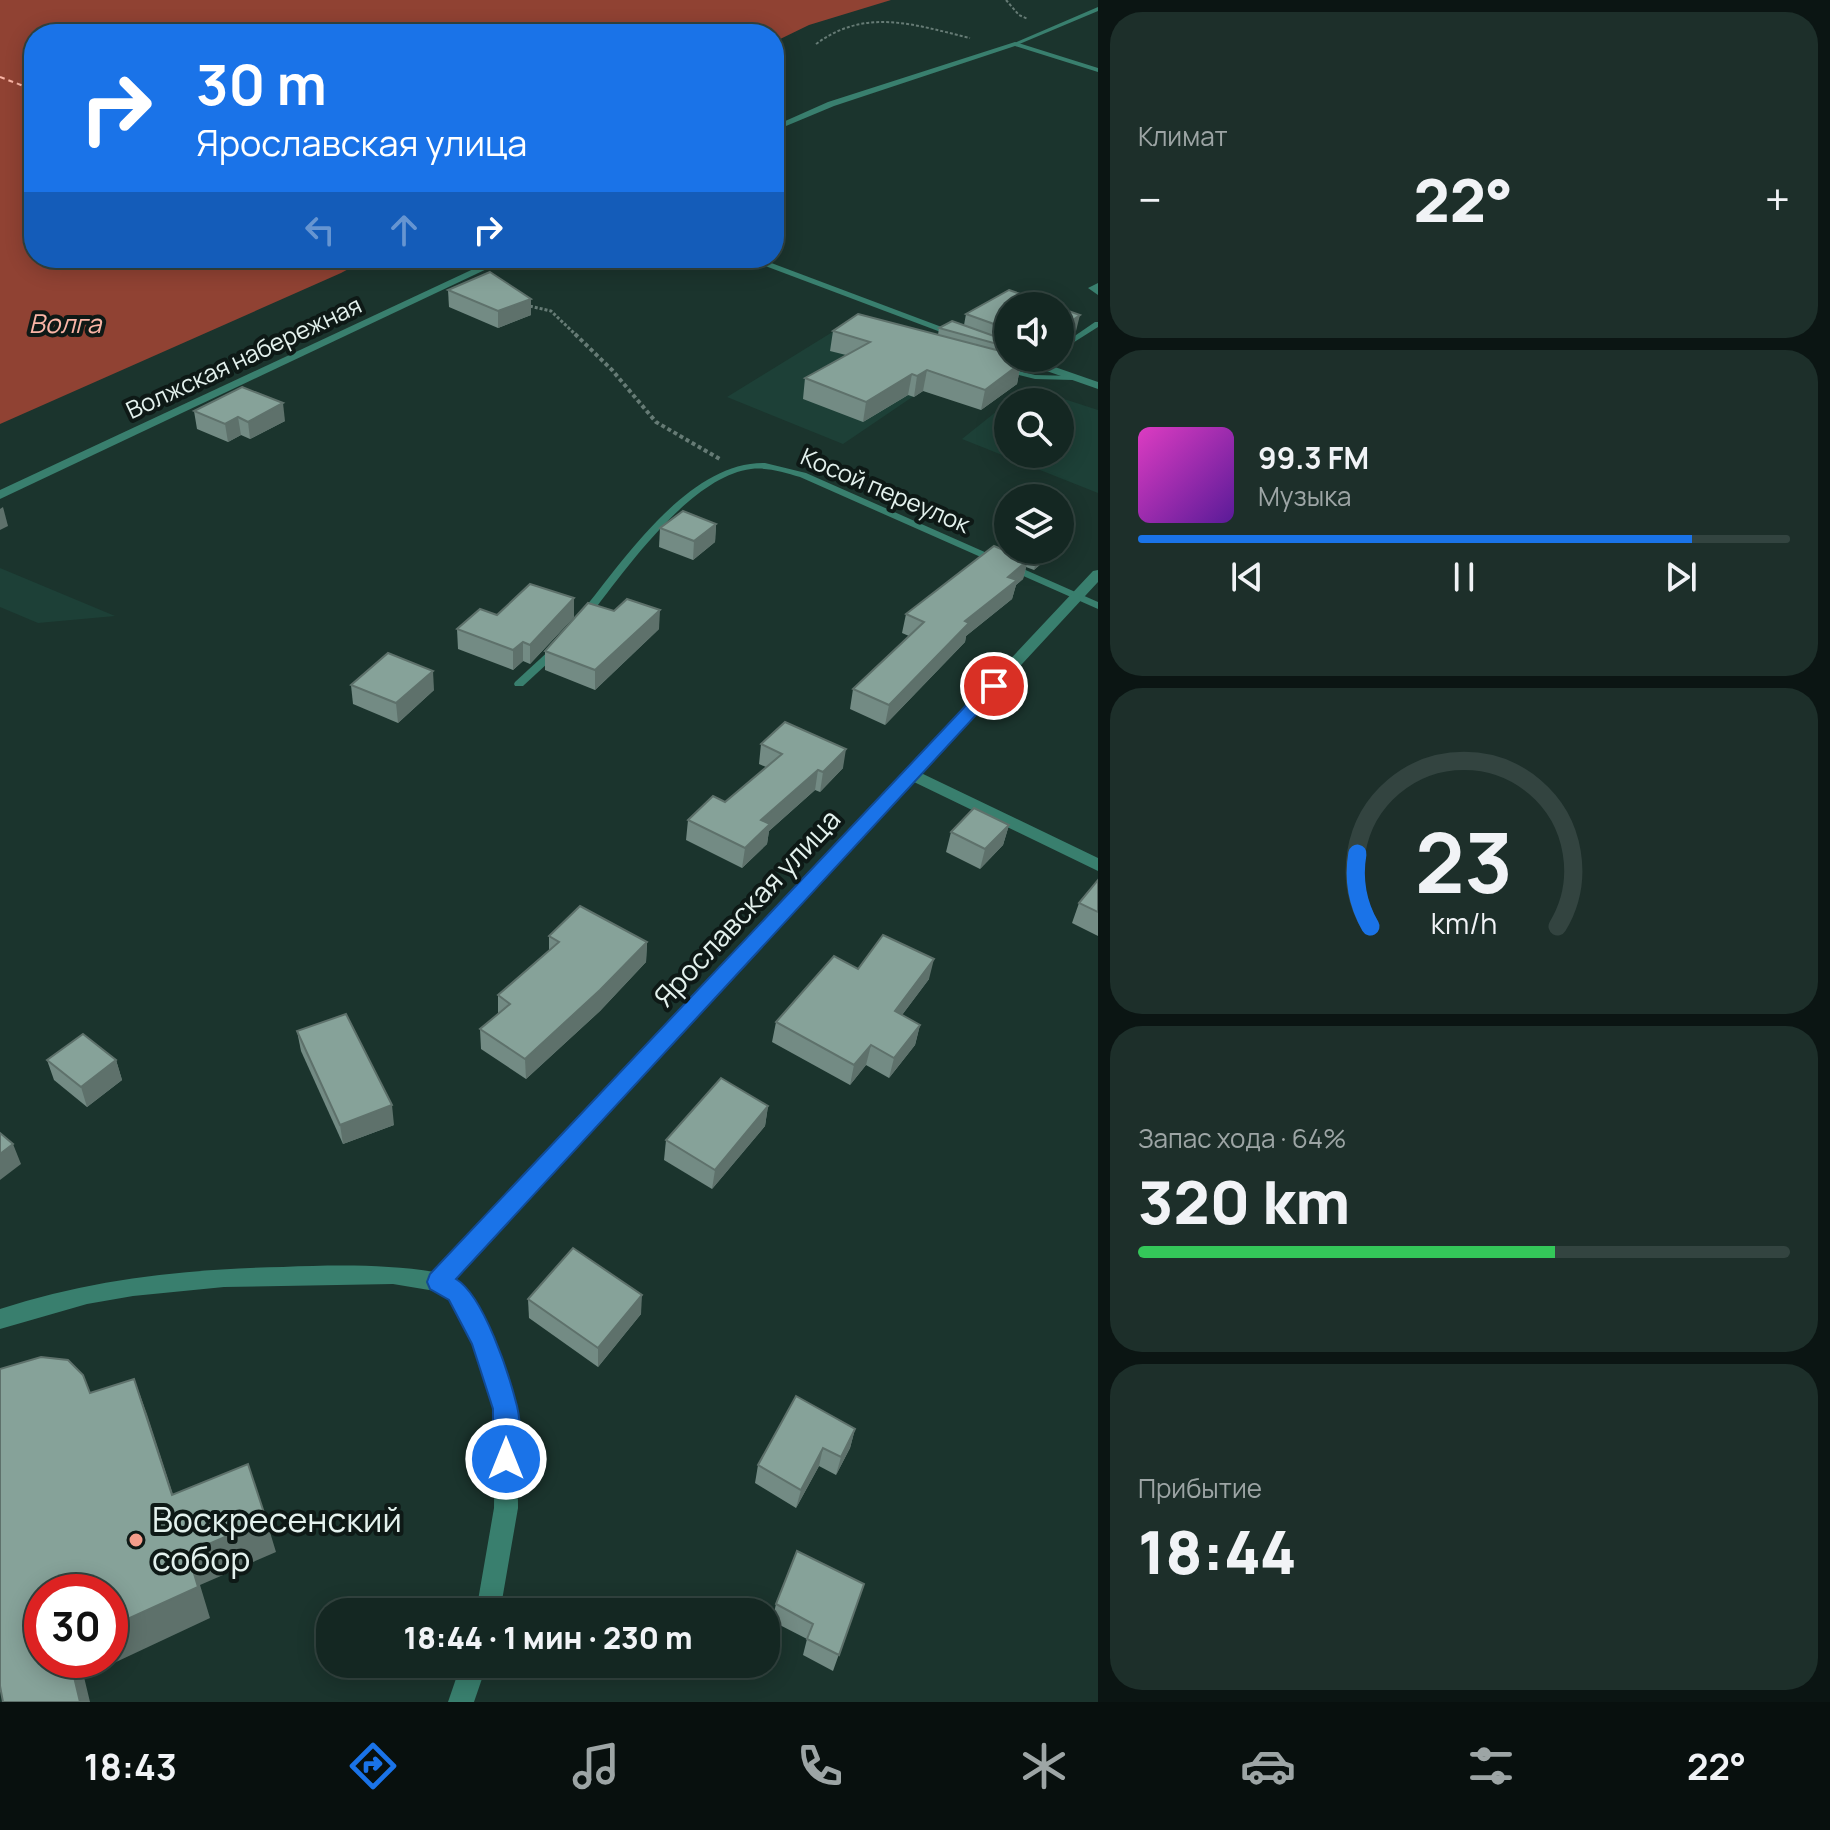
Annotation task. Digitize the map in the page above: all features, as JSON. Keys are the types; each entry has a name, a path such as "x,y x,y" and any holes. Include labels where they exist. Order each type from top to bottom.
{"street":[{"path":"784,125 831,104 1015,44 1098,9"},
{"path":"1015,44 1098,70"},
{"name":"Волжская набережная","path":"0,495 484,268"},
{"path":"776,268 965,338"},
{"path":"1062,372 1098,386"},
{"name":"Ярославская улица","path":"439,1282 1098,574"},
{"path":"912,775 1098,865"},
{"path":"0,1319 57,1301 142,1285 361,1274 439,1282 458,1293 467,1307 483,1341 506,1409 506,1508 490,1598"},
{"path":"461,1702 469,1678"}],"lane":[{"path":"1098,285 1092,288 1098,293"},
{"path":"1074,340 1098,324"},
{"path":"990,364 1035,377 1073,378"},
{"name":"Косой переулок","path":"576,625 664,520 703,488 738,470 777,467 803,475 1098,606"},
{"path":"519,684 566,637"}],"path":[{"path":"1006,0 1019,15 1047,28"},
{"path":"816,44 839,27 889,20 993,43 1015,44"},
{"path":"519,303 551,311 604,362 656,422 738,470"}],"shaded area":[{"path":"839,328 961,364 843,444 727,397"},
{"path":"1074,402 1098,410 1098,493 1035,468 1074,468"},
{"path":"994,413 994,452 962,439"},
{"path":"0,568 115,616 38,623 0,607"}],"water":[{"name":"Волга","path":"0,0 891,0 809,25 784,37 784,24 24,24 24,268 350,268 0,424"}],"building":[{"path":"490,272 531,299 498,311 448,290"},
{"path":"994,298 994,324 966,314"},
{"path":"858,314 994,349 994,372 1009,372 985,390 927,370 917,376 912,374 866,402 805,378 870,342 833,331"},
{"path":"952,321 994,336 994,343 939,328"},
{"path":"242,387 283,403 248,422 238,417 225,424 194,411"},
{"path":"683,511 716,524 694,541 660,528"},
{"path":"994,546 994,564 1023,564 1008,577 1017,580 965,621 969,623 889,705 853,689 924,622 906,614"},
{"path":"530,584 574,598 530,645 523,642 513,650 457,629 480,609 497,615"},
{"path":"627,599 660,610 595,670 545,651 588,603 614,611"},
{"path":"388,653 433,671 396,703 351,685"},
{"path":"785,722 846,749 823,772 818,770 761,820 770,824 745,848 688,820 713,796 725,802 782,754 761,744"},
{"path":"974,808 1009,825 985,849 951,832"},
{"path":"1098,880 1098,912 1079,903"},
{"path":"580,906 647,942 525,1059 480,1029 510,1004 498,995 559,942 549,936"},
{"path":"883,935 934,959 895,1011 920,1025 894,1058 871,1045 854,1065 776,1022 834,956 858,969"},
{"path":"346,1014 392,1105 340,1125 297,1031"},
{"path":"83,1034 116,1060 81,1087 47,1060"},
{"path":"721,1078 768,1106 715,1170 666,1140"},
{"path":"0,1133 13,1144 0,1154"},
{"path":"573,1248 642,1295 598,1348 528,1299"},
{"name":"Воскресенский собор","path":"41,1357 68,1360 83,1375 90,1393 134,1379 172,1495 248,1464 266,1519 188,1553 198,1587 128,1619 128,1574 24,1574 24,1678 74,1678 80,1702 3,1702 0,1686 0,1369"},
{"path":"796,1396 855,1429 841,1457 823,1448 801,1490 758,1465"},
{"path":"797,1551 864,1584 839,1655 807,1639 813,1624 780,1606 778,1598"}],"ferry route":[{"path":"0,77 24,86"}],"place":[{"name":"Воскресенский собор","path":"136,1540"}],"route":[{"path":"506,1459 506,1409 483,1341 458,1293 439,1282 994,686"}]}
